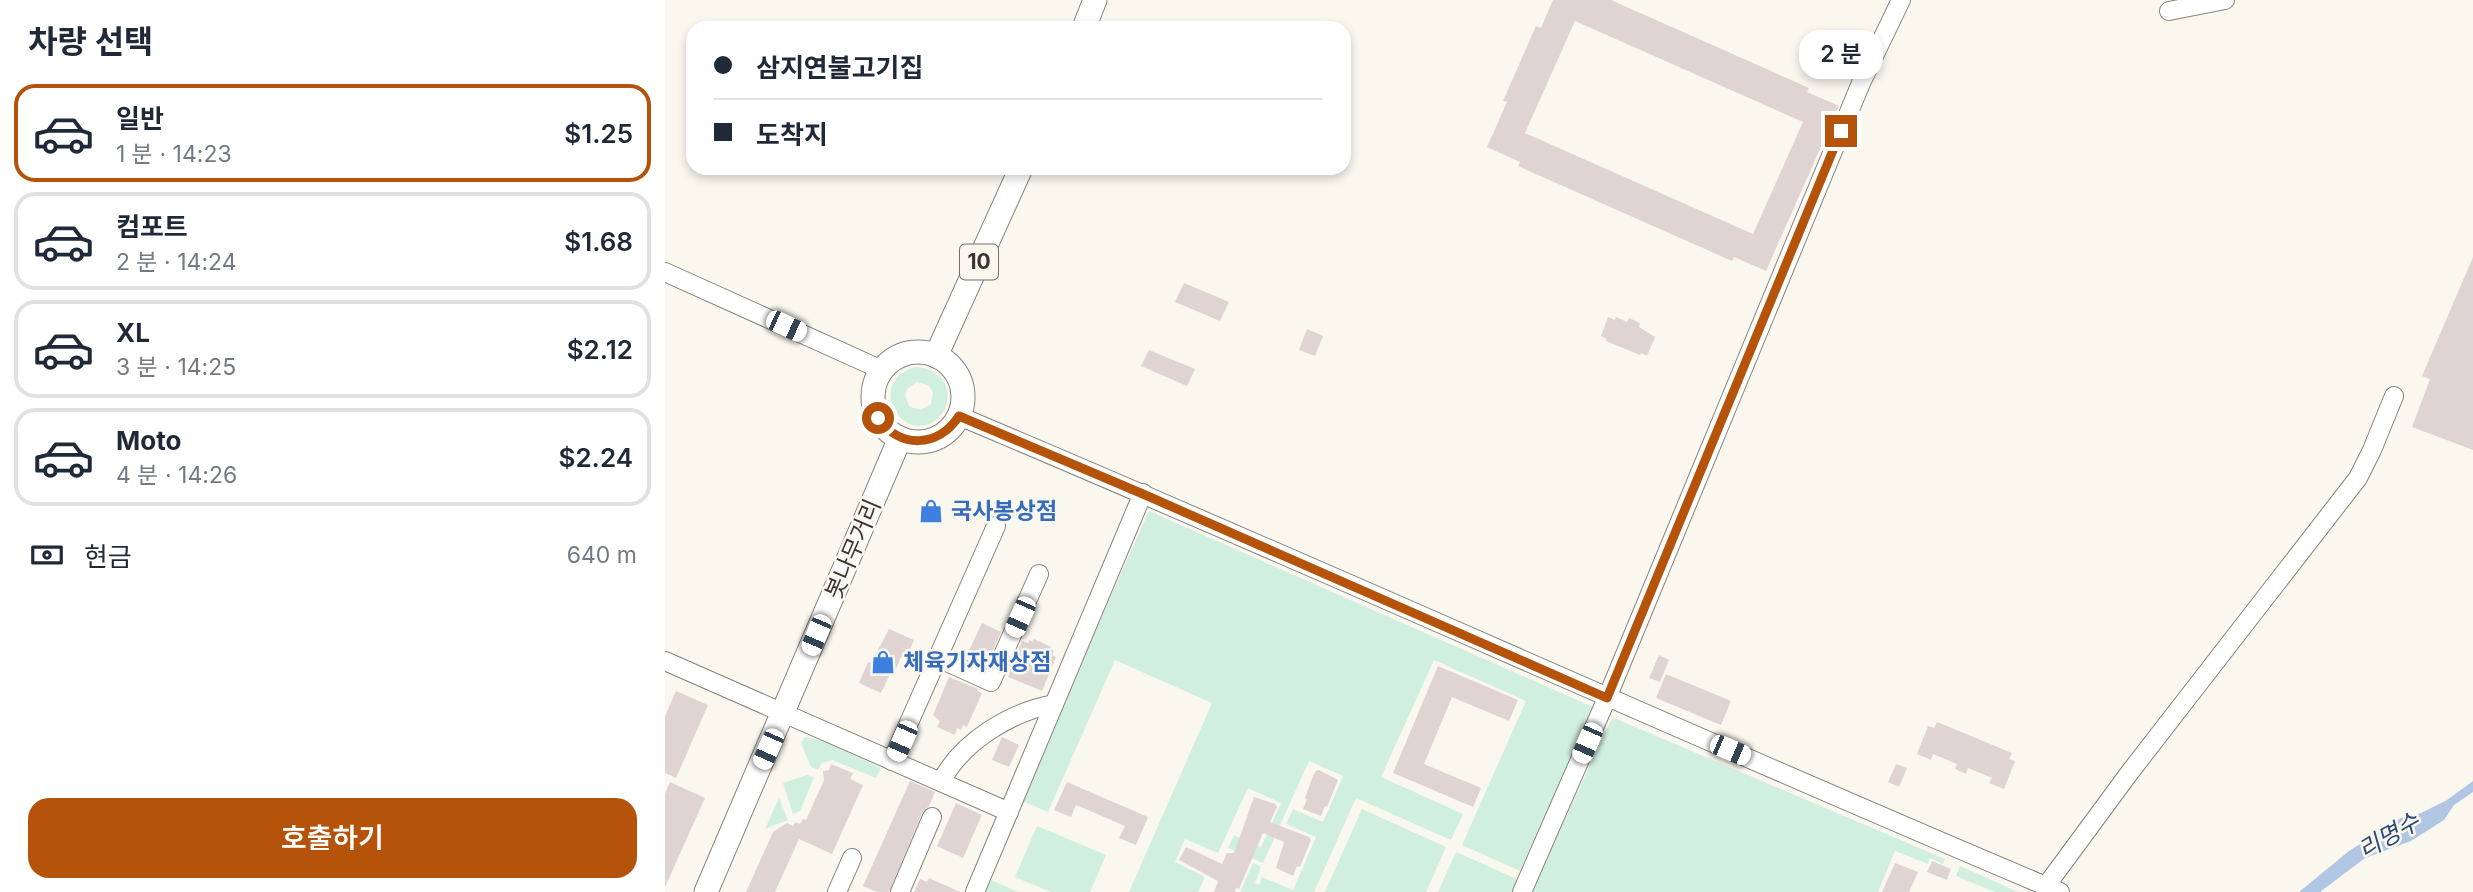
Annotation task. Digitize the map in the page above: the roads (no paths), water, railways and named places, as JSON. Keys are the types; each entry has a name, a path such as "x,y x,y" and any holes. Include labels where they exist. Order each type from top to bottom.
{"main road":[{"path":"1087,21 1095,0"},
{"name":"10","path":"936,356 1018,175"},
{"path":"917,352 936,356 953,368 962,386 959,416 947,432 938,437 919,442 900,438 884,426 875,408 874,388 882,370 889,363 917,352"},
{"name":"봇나무거리","path":"706,892 900,438"}],"street":[{"path":"1522,892 1607,698 1861,83 1901,0"},
{"path":"2169,11 2225,0"},
{"path":"665,272 882,370"},
{"path":"959,416 2053,889 2130,772 2358,478 2394,396"},
{"path":"975,892 1143,494"},
{"path":"892,761 996,526"},
{"path":"938,658 991,682 1039,574"},
{"path":"665,660 782,714 1009,812"},
{"path":"941,782 958,758 990,730 1032,708 1054,704"},
{"path":"900,892 932,817"},
{"path":"844,890 852,858"}],"water":[{"name":"리명수","path":"2473,781 2473,792 2454,805 2444,820 2411,841 2365,858 2320,892 2299,892 2349,851 2401,818 2421,813 2447,800"}],"place":[{"name":"국사봉상점","path":"931,511"},
{"name":"체육기자재상점","path":"883,662"}]}
